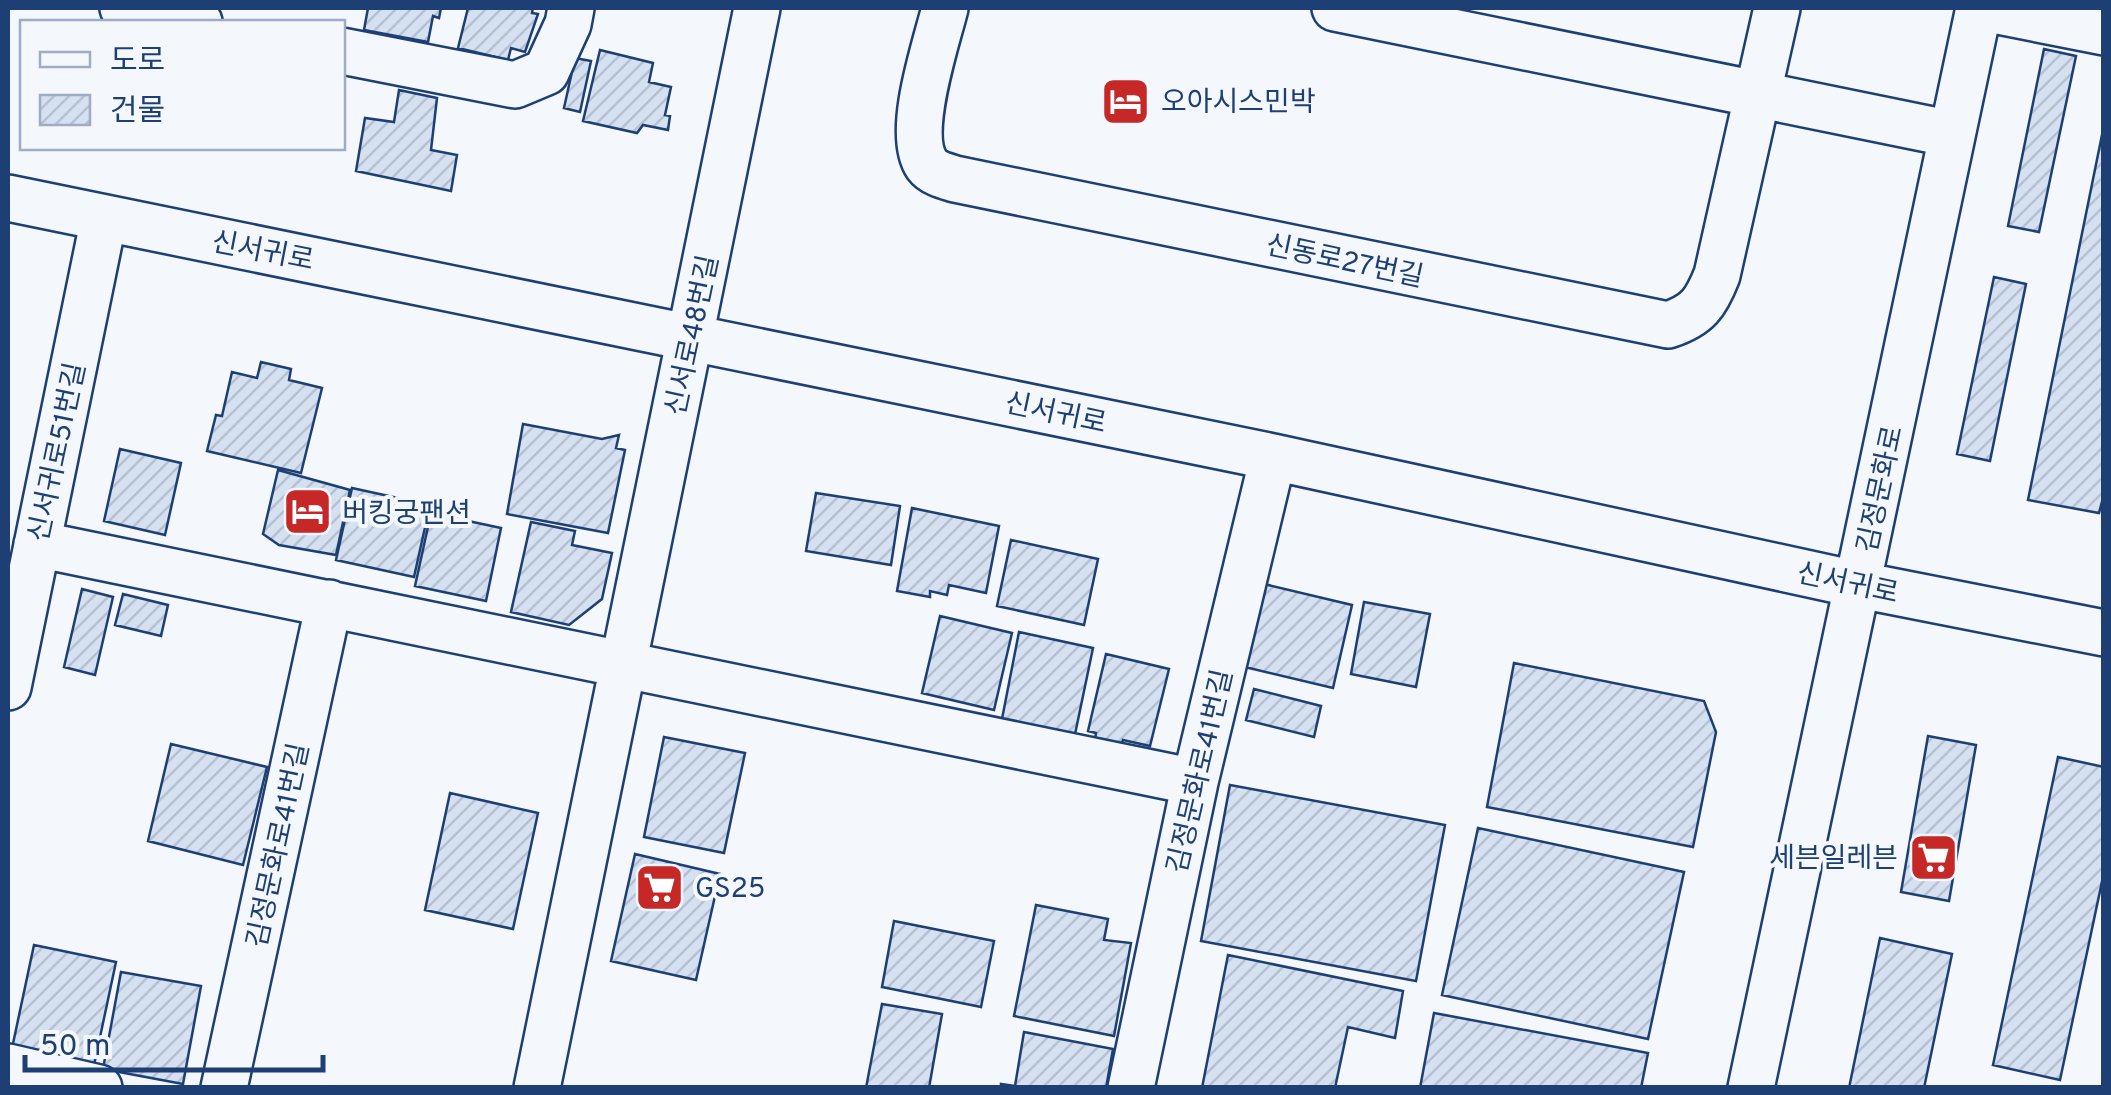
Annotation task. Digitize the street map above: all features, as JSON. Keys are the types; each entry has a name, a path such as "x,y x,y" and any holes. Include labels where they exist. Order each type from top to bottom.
{"street":[{"path":"123,8 188,20"},
{"path":"345,52 515,85 546,72 568,24 571,8"},
{"name":"신서로48번길","path":"538,1088 757,8"},
{"name":"신동로27번길","path":"945,8 919,133 924,161 936,172 954,179 1668,325 1693,315 1706,304 1718,276 1778,8"},
{"path":"1335,8 1952,134"},
{"path":"1981,8 2104,32"},
{"name":"김정문화로","path":"1751,1088 1981,8"},
{"name":"신서귀로","path":"8,198 1273,456 1860,585 2104,633"},
{"name":"신서귀로51번길","path":"8,687 104,218"},
{"name":"김정문화로41번길","path":"1131,1088 1195,782 1273,456"},
{"path":"37,544 1195,782"},
{"name":"김정문화로41번길","path":"224,1088 329,603"},
{"path":"8,1068 99,1088"}],"building":[{"path":"368,8 441,8 439,18 433,16 428,42 364,30"},
{"path":"468,8 533,8 532,13 538,14 525,52 511,48 508,60 458,48"},
{"path":"2044,49 2076,56 2039,232 2008,226"},
{"path":"600,50 653,63 649,82 671,87 665,115 670,116 668,130 643,125 637,133 583,121"},
{"path":"575,58 591,61 580,112 564,108"},
{"path":"399,90 437,98 431,150 457,155 451,191 356,171 365,118 394,122"},
{"path":"2104,125 2104,494 2099,513 2028,500"},
{"path":"1994,277 2026,284 1990,461 1957,454"},
{"path":"261,362 291,369 289,380 322,388 301,473 207,451 216,415 222,416 232,372 257,378"},
{"path":"523,424 602,439 619,435 616,448 625,450 608,533 507,514"},
{"path":"120,449 181,463 165,535 104,521"},
{"name":"버킹궁팬션","path":"278,470 350,490 336,555 279,545 263,534"},
{"path":"352,488 430,505 414,577 336,560"},
{"path":"816,493 900,506 891,565 806,551"},
{"path":"912,508 999,526 986,593 949,585 947,595 930,591 930,597 897,591"},
{"path":"431,513 501,528 486,601 415,586"},
{"path":"531,522 575,531 572,545 612,553 602,599 569,625 511,612"},
{"path":"1011,540 1098,559 1084,625 997,606"},
{"path":"1264,584 1352,605 1333,688 1245,667"},
{"path":"82,589 113,597 95,675 64,667"},
{"path":"123,594 168,605 161,636 115,625"},
{"path":"1364,602 1430,614 1416,687 1351,674"},
{"path":"940,616 1012,633 994,710 922,693"},
{"path":"1019,632 1093,648 1074,739 1001,724"},
{"path":"1106,654 1169,669 1150,746 1123,740 1121,746 1095,739 1096,733 1088,731"},
{"path":"1514,663 1704,701 1716,732 1693,847 1487,807"},
{"path":"1254,689 1321,706 1314,737 1246,720"},
{"path":"1928,736 1976,745 1949,901 1901,892"},
{"path":"664,737 745,753 724,853 644,837"},
{"path":"171,744 267,767 243,865 148,841"},
{"path":"2058,757 2104,767 2104,872 2060,1080 1993,1065"},
{"path":"1230,785 1445,825 1416,981 1201,941"},
{"path":"450,793 538,813 513,929 425,910"},
{"path":"1478,828 1684,872 1648,1039 1442,995"},
{"path":"635,854 720,874 696,980 611,961"},
{"path":"1036,905 1108,919 1104,940 1131,943 1114,1036 1014,1016"},
{"path":"894,921 994,941 981,1007 882,987"},
{"path":"1880,938 1952,954 1924,1088 1849,1088"},
{"path":"34,945 116,962 93,1070 11,1053"},
{"path":"1228,955 1403,991 1395,1038 1348,1027 1335,1088 1202,1088"},
{"path":"121,972 201,986 183,1084 103,1069"},
{"path":"882,1004 942,1014 929,1088 866,1088"},
{"path":"1434,1013 1648,1053 1641,1088 1420,1088"},
{"path":"1024,1032 1113,1049 1106,1088 1001,1088 1001,1084 1015,1086"}],"place":[{"name":"오아시스민박","path":"1126,101"},
{"name":"버킹궁팬션","path":"307,512"},
{"name":"세븐일레븐","path":"1933,857"},
{"name":"GS25","path":"660,887"}]}
